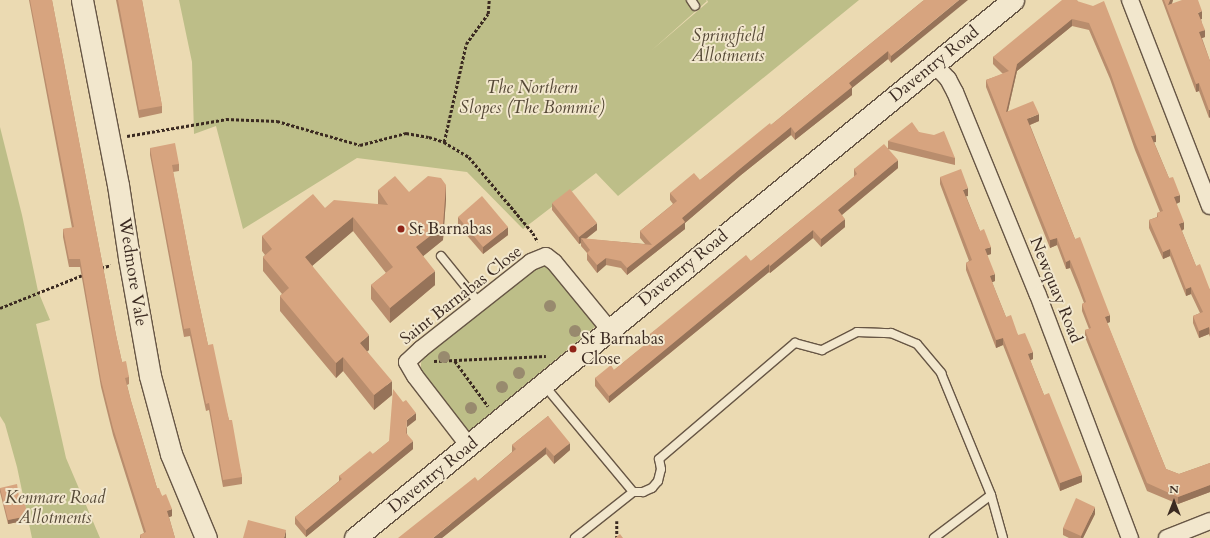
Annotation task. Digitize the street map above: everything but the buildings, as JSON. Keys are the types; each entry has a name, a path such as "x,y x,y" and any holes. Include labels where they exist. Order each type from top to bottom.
{"street":[{"name":"Wedmore Vale","path":"82,0 121,200 129,258 150,376 171,454 206,538"},
{"name":"Daventry Road","path":"355,538 1013,0"},
{"path":"1130,0 1210,206"},
{"name":"Newquay Road","path":"934,64 948,79 958,100 1038,295 1130,538"},
{"name":"Saint Barnabas Close","path":"469,446 415,376 407,362 531,262 546,256 554,262 609,329"},
{"path":"1167,538 1210,521"}],"lane":[{"path":"441,256 479,304"},
{"path":"575,538 633,492 643,492 652,488 658,481 661,469 659,460 795,343 822,350 857,332 891,333 917,344 941,373 991,495 1004,538"},
{"path":"544,384 633,492"},
{"path":"934,538 991,495"}],"path":[{"path":"444,142 466,44 488,14 489,0"},
{"path":"109,139 226,119 277,120 360,145 406,133 444,142 469,157 532,233 546,256"},
{"path":"97,270 129,258"},
{"path":"0,308 56,284 90,272"},
{"path":"407,362 455,361 559,355 567,365"},
{"path":"455,361 499,421"}],"green space":[{"name":"The Northern Slopes (The Bommie)","path":"179,0 707,1 652,50 708,2 707,0 859,0 618,196 596,173 523,229 467,172 357,158 243,229 216,126 194,134 192,62"},
{"name":"Kenmare Road Allotments","path":"0,127 22,215 38,291 50,320 36,324 66,458 100,538 32,538 17,467 5,424 0,416"},
{"path":"544,259 596,326 469,431 421,372 421,363 426,353"}],"place":[{"name":"St Barnabas","path":"401,229"},
{"name":"St Barnabas Close","path":"573,349"}],"park label":[{"name":"Springfield Allotments","path":"728,46"}]}
